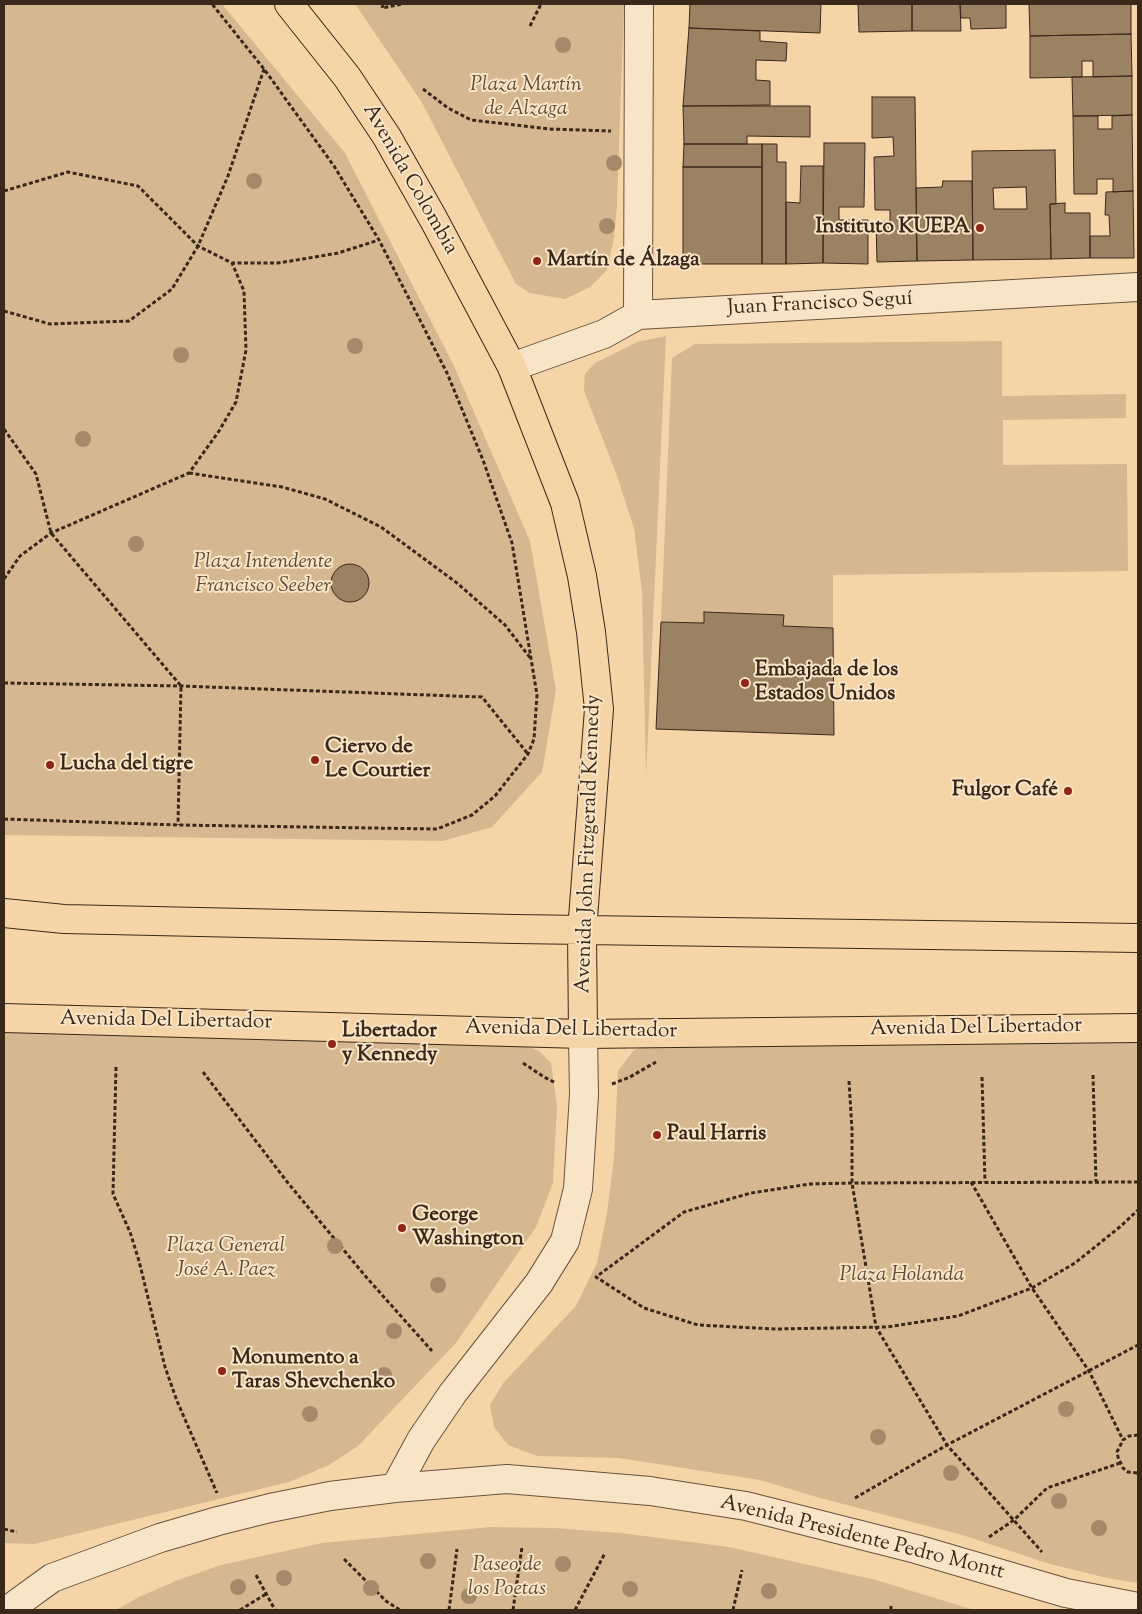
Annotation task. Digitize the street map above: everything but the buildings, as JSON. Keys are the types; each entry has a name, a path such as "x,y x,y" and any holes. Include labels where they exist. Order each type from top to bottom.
{"main road":[{"name":"Avenida Colombia","path":"289,4 347,77 387,137 434,220 512,367"},
{"name":"Avenida John Fitzgerald Kennedy","path":"512,367 565,503 582,576 591,632 599,709 582,931 584,1034"},
{"path":"4,913 64,918 582,931 1138,938"},
{"path":"4,927 64,918"},
{"name":"Avenida Del Libertador","path":"4,1018 584,1034 1138,1028"}],"street":[{"path":"638,315 639,4"},
{"name":"Juan Francisco Seguí","path":"512,367 604,334 638,315 1138,287"},
{"name":"Avenida John Fitzgerald Kennedy","path":"395,1488 426,1432 453,1393 539,1283 564,1241 578,1188 584,1095 584,1034"},
{"name":"Avenida Presidente Pedro Montt","path":"8,1610 52,1578 160,1538 270,1508 330,1496 395,1488 507,1479 650,1491 746,1506 916,1549 1066,1593 1138,1607"}],"path":[{"path":"4,819 178,825 437,829 472,815 495,796 528,754 534,738 537,695 512,543 483,460 447,373 379,240 334,166 264,69 212,4"},
{"path":"384,4 382,8 402,4"},
{"path":"530,26 541,4"},
{"path":"4,311 50,324 129,320 172,288 198,246 228,176 264,69"},
{"path":"423,89 448,108 470,120 549,129 611,131"},
{"path":"4,191 68,172 138,186 198,246 232,263 278,262 309,258 338,253 379,240"},
{"path":"4,579 20,556 51,534 189,473 236,402 246,350 246,340 244,292 232,263"},
{"path":"4,429 36,474 51,534 181,686 178,825"},
{"path":"189,473 291,490 325,499 381,527 457,583 505,625 531,660"},
{"path":"4,682 181,686 482,697 528,754"},
{"path":"116,1068 112,1194 130,1232 165,1367 177,1401 218,1494"},
{"path":"203,1072 288,1183 367,1278 432,1351"},
{"path":"1093,1075 1096,1182"},
{"path":"982,1077 986,1182"},
{"path":"849,1081 852,1130 852,1183 876,1327 947,1445 1042,1552"},
{"path":"971,1182 1032,1288 1089,1371 1123,1440"},
{"path":"1138,1182 810,1184 751,1193 684,1212 596,1277 644,1308 698,1324 775,1329 887,1327 958,1316 1032,1288 1075,1263 1138,1210"},
{"path":"855,1498 947,1445 1138,1345"},
{"path":"1138,1435 1129,1436 1123,1440 1117,1452 1120,1463 1128,1472 1138,1473"},
{"path":"989,1537 1014,1520 1047,1488 1120,1463"},
{"path":"4,1529 17,1532"},
{"path":"513,1610 522,1547"},
{"path":"449,1610 457,1549"},
{"path":"575,1610 605,1553"},
{"path":"344,1559 386,1601 400,1610"},
{"path":"733,1610 742,1570"},
{"path":"256,1575 276,1610"},
{"path":"240,1610 266,1594"},
{"path":"891,1605 891,1610"}],"green space":[{"name":"Plaza Intendente Francisco Seeber","path":"4,4 222,4 345,153 454,366 530,541 556,690 542,772 492,827 443,841 4,835"},
{"name":"Plaza Martín de Alzaga","path":"355,4 624,4 617,205 614,237 607,270 590,287 565,299 530,293 516,284 421,101"},
{"path":"666,336 646,777 642,592 634,528 616,473 584,391 585,374 595,363 637,342"},
{"path":"1002,341 1002,396 1126,394 1126,418 1003,420 1003,465 1127,464 1128,571 833,575 833,628 783,626 783,615 705,612 704,623 661,622 672,358 695,344"},
{"name":"Plaza General José A. Paez","path":"4,1030 524,1045 539,1051 551,1063 557,1106 553,1183 536,1227 456,1343 358,1446 329,1465 289,1482 34,1544 4,1543"},
{"name":"Plaza Holanda","path":"1138,1038 1138,1583 1107,1578 1050,1564 962,1535 820,1498 760,1480 619,1458 537,1456 508,1445 494,1427 490,1405 504,1382 576,1306 597,1263 607,1213 614,1158 618,1071 634,1050 655,1042"},
{"name":"Paseo de los Poetas","path":"491,1527 554,1528 621,1533 729,1547 876,1580 974,1610 116,1610 139,1597 178,1580 221,1565 322,1543"}],"place":[{"name":"Instituto KUEPA","path":"980,228"},
{"name":"Martín de Álzaga","path":"537,261"},
{"name":"Embajada de los Estados Unidos","path":"745,683"},
{"name":"Ciervo de Le Courtier","path":"315,760"},
{"name":"Lucha del tigre","path":"50,765"},
{"name":"Fulgor Café","path":"1068,791"},
{"name":"Libertador y Kennedy","path":"332,1044"},
{"name":"Paul Harris","path":"657,1135"},
{"name":"George Washington","path":"402,1228"},
{"name":"Monumento a Taras Shevchenko","path":"222,1371"}]}
